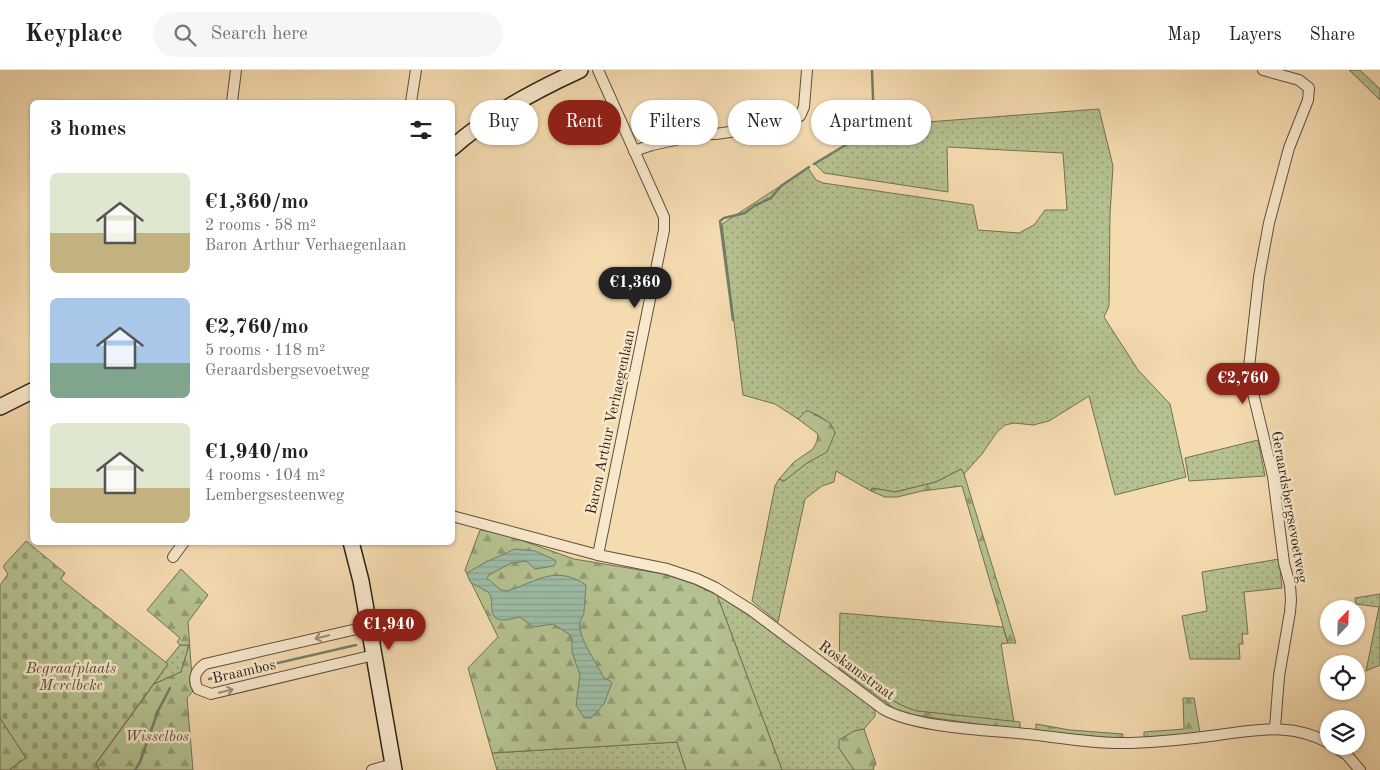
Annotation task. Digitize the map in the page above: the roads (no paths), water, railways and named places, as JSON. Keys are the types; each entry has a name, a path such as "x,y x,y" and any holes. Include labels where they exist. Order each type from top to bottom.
{"street":[{"path":"232,100 236,70"},
{"path":"411,100 416,70"},
{"path":"455,146 502,111 580,70"},
{"name":"Baron Arthur Verhaegenlaan","path":"598,70 664,217 664,230 598,555"},
{"path":"634,151 652,145 703,134 750,129 800,116 804,107 807,70"},
{"name":"Geraardsbergsevoetweg","path":"1263,70 1298,80 1308,88 1308,100 1290,148 1269,222 1259,277 1249,367 1251,385 1273,476 1284,563 1290,593 1290,612 1282,656 1274,728"},
{"path":"0,407 30,392"},
{"name":"Roskamstraat","path":"455,517 598,555 667,569 697,579 716,588 751,610 883,709 905,718 949,726 1130,743 1196,738 1274,728 1294,730 1320,739"},
{"path":"174,557 182,545"},
{"path":"352,545 370,626 393,767 372,770"},
{"name":"Braambos","path":"370,626 204,664 196,674 195,682 198,689 211,694 374,655"},
{"path":"1347,755 1360,770"}],"waterway":[{"path":"814,164 869,131 874,125 872,70"},
{"path":"733,320 720,221 724,218 745,213 754,206 771,198 781,186 809,167"},
{"path":"209,679 356,645"},
{"path":"135,770 140,762 158,711 170,688"}],"park label":[{"name":"Begraafplaats Merelbeke","path":"71,676"},
{"name":"Wisselbos","path":"157,736"}]}
